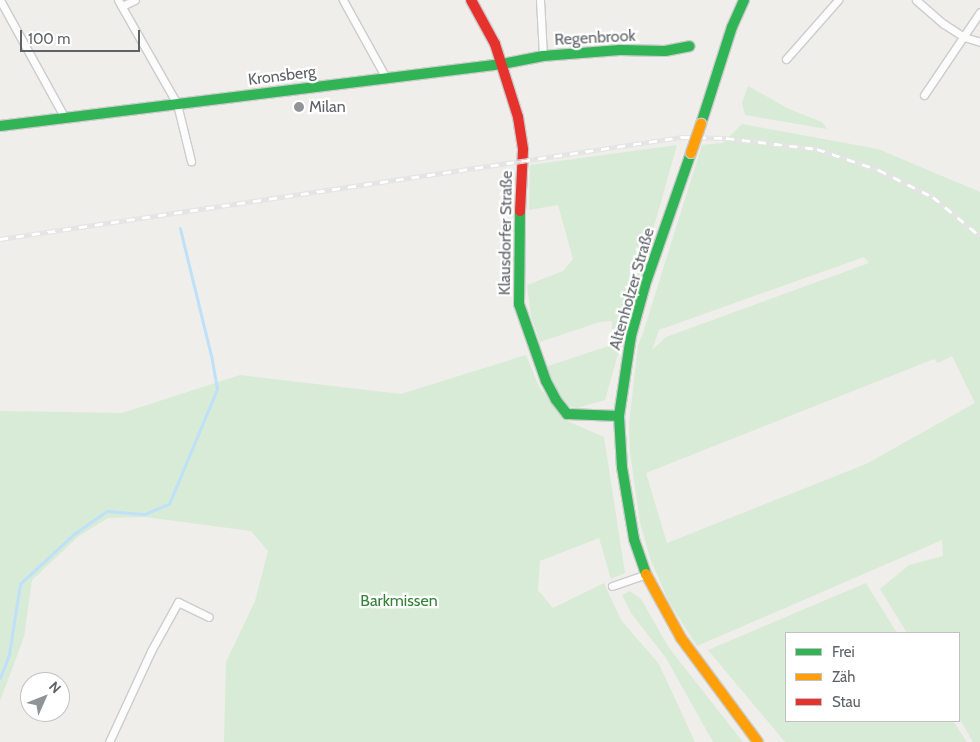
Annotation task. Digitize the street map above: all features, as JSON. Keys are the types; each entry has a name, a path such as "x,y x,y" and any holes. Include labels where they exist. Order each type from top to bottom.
{"street":[{"path":"0,0 65,118"},
{"path":"135,0 120,3 177,104 191,161"},
{"path":"343,0 386,78"},
{"name":"Klausdorfer Straße","path":"471,0 495,44 518,117 523,150 518,248 519,304 534,350 546,381 556,400 567,414 575,416 619,416"},
{"path":"540,0 543,56"},
{"name":"Altenholzer Straße","path":"744,0 732,27 701,124 645,285 631,336 619,416 622,467 627,506 646,574 681,638 758,742"},
{"path":"786,59 838,0"},
{"path":"916,0 944,24 964,36 980,42"},
{"path":"924,96 980,12"},
{"name":"Regenbrook","path":"502,64 543,56 620,50 665,51 690,46"},
{"name":"Kronsberg","path":"0,126 502,64"},
{"path":"612,586 646,574"},
{"path":"109,742 150,655 178,602 209,617"}],"green space":[{"path":"748,86 789,109 822,122 827,129 745,115 742,103"},
{"path":"742,124 878,149 980,192 980,742 973,742 960,720 960,632 906,632 880,589 909,565 943,556 942,540 697,646 669,602 651,561 640,523 630,452 629,424 638,345 702,145 723,143","holes":["864,257 869,263 666,337 652,350 659,330","952,356 975,403 866,464 667,543 646,473 934,359 938,363"]},
{"path":"677,145 605,400 577,408 570,407 561,396 545,367 612,345 612,321 600,322 540,342 531,316 527,285 563,271 573,259 558,205 529,210 530,165"},
{"name":"Barkmissen","path":"526,355 539,387 567,421 604,437 625,573 611,579 599,538 540,561 538,590 553,608 604,583 621,620 659,664 695,742 224,742 226,662 255,601 268,551 251,531 145,517 108,518 79,536 32,580 24,637 0,701 0,411 122,413 240,375 401,394"},
{"path":"866,583 896,632 785,632 785,722 954,722 967,742 785,742 708,650"},
{"path":"630,591 641,599 669,648 743,742 713,742 666,658 631,613 622,595"}],"waterway":[{"path":"0,678 9,654 20,584 74,534 107,511 145,514 169,504 217,389 211,356 180,229"}],"railway":[{"path":"0,239 682,137 726,138 817,149 879,170 933,197 980,236"}],"traffic: fast":[{"path":"701,124 732,27 744,0"},
{"path":"0,126 502,64 543,56 620,50 665,51 690,46"},
{"path":"646,574 634,539 622,467 619,416 631,336 645,285 691,153"},
{"path":"520,211 519,304 546,381 556,400 567,414 619,416"}],"traffic: slow":[{"path":"691,153 701,124"},
{"path":"646,574 681,638 758,742"}],"traffic: jam":[{"path":"471,0 495,44 518,117 523,150 520,211"}],"place":[{"name":"Milan","path":"299,107"}]}
